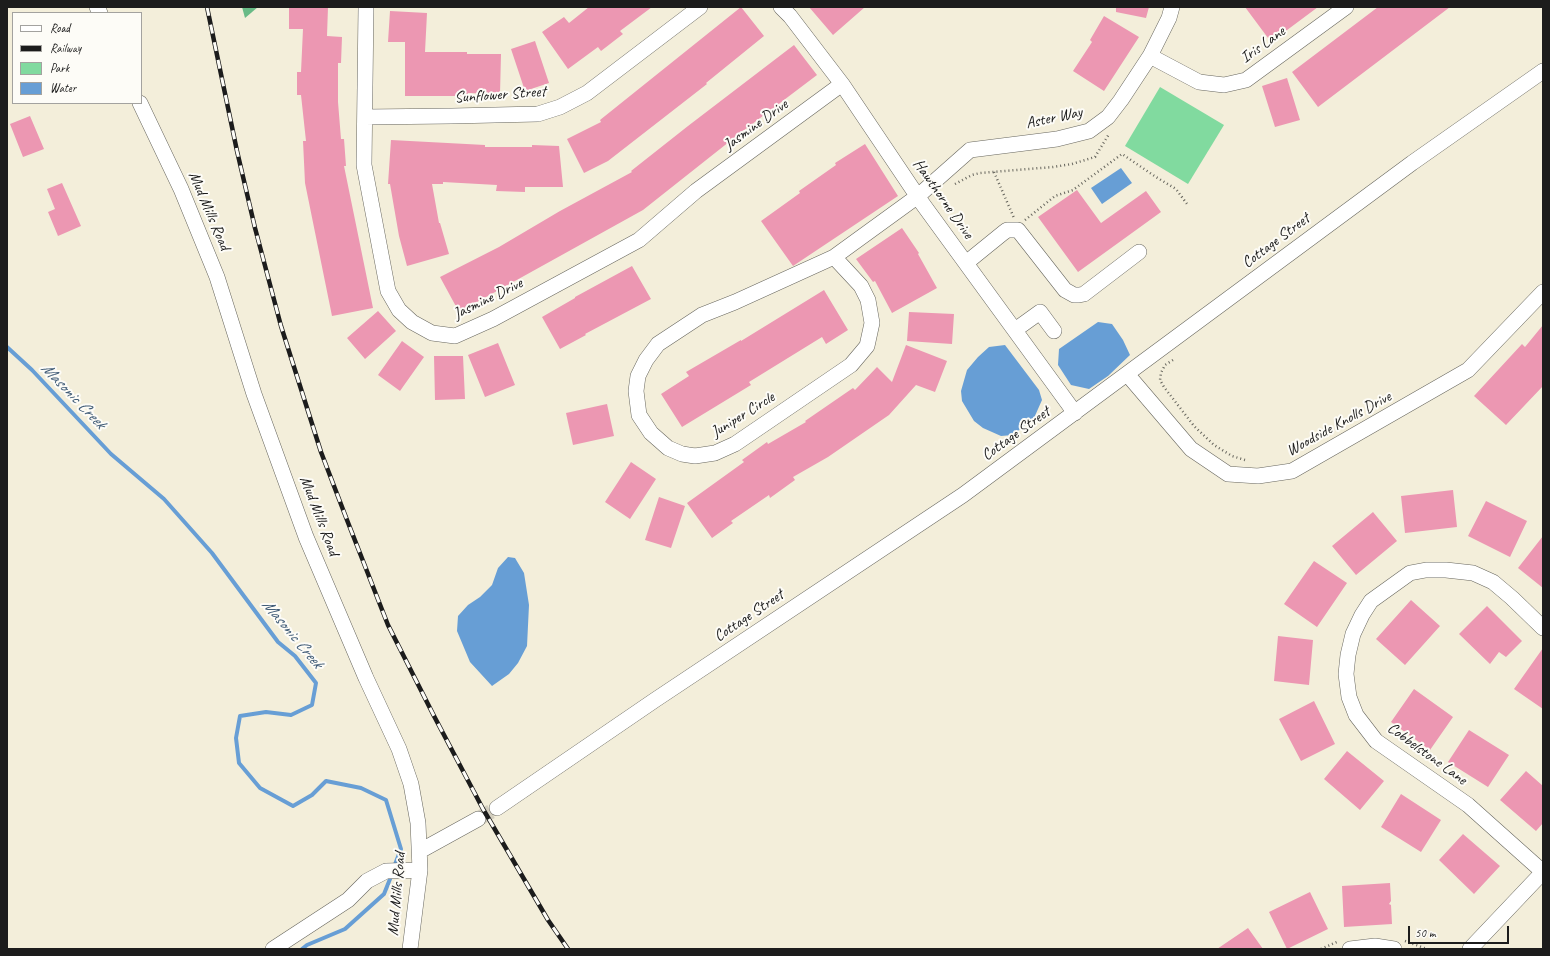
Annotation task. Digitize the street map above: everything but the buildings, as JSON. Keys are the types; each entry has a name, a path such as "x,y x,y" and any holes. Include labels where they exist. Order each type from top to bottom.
{"street":[{"name":"Jasmine Drive","path":"366,7 364,165 388,291 399,310 412,322 432,333 455,336 493,319 639,240 696,191 842,84"},
{"name":"Sunflower Street","path":"365,116 538,114 560,107 587,93 700,7"},
{"name":"Hawthorne Drive","path":"781,7 790,16 842,84 918,196 1075,413"},
{"name":"Aster Way","path":"918,196 970,150 1057,139 1089,131 1108,117 1150,56 1169,18 1172,7"},
{"name":"Iris Lane","path":"1150,56 1199,82 1224,85 1246,80 1346,7"},
{"name":"Cottage Street","path":"497,808 655,700 963,495 1412,163 1543,71"},
{"name":"Mud Mills Road","path":"140,104 181,189 217,277 254,394 306,537 398,749 411,784 418,823 420,870 410,949"},
{"name":"Juniper Circle","path":"834,257 861,286 868,300 872,323 867,346 851,365 735,444 715,453 695,456 682,454 668,448 651,433 639,415 636,391 638,376 646,360 658,344 702,315 735,302 834,257 918,196"},
{"path":"966,263 1007,230 1018,230 1065,290 1074,295 1079,295 1084,294 1139,252"},
{"name":"Woodside Knolls Drive","path":"1127,374 1191,449 1228,474 1258,476 1292,471 1468,370 1543,292"},
{"path":"1015,330 1040,312 1054,331"},
{"name":"Cobbelstone Lane","path":"1543,628 1493,582 1473,573 1446,570 1426,570 1410,573 1371,602 1362,615 1353,634 1348,655 1346,674 1349,697 1356,715 1376,741 1468,805 1543,872"},
{"path":"420,851 478,819"},
{"path":"274,949 348,900 367,881 386,871 420,870"},
{"path":"1470,949 1543,872"},
{"path":"1350,949 1375,946 1394,949"}],"path":[{"path":"1023,222 1055,196 1073,190 1122,154 1176,189 1187,204"},
{"path":"994,172 1014,219"},
{"path":"1173,360 1165,365 1161,373 1160,380 1164,387 1194,426 1214,445 1232,456 1246,460"}],"green space":[{"path":"242,7 258,7 245,18"},
{"path":"1160,87 1224,125 1188,184 1125,146"}],"water":[{"path":"1121,168 1132,183 1102,204 1091,188"},
{"path":"1098,322 1112,324 1123,340 1130,355 1108,376 1089,389 1071,385 1058,365 1059,349"},
{"path":"1005,345 1039,390 1042,400 1034,418 1013,435 1001,436 983,428 974,421 962,401 961,391 967,370 978,357 989,347"},
{"path":"508,557 515,558 524,573 529,605 527,646 518,663 509,674 492,686 470,662 457,631 458,616 468,605 480,597 492,585 498,568"}],"waterway":[{"name":"Masonic Creek","path":"7,347 32,370 111,454 164,499 212,553 278,642 295,656 316,683 312,705 291,715 266,712 240,716 236,738 239,763 260,788 293,806 312,795 326,781 361,788 386,800 401,849 394,867"},
{"name":"Masonic Creek","path":"302,949 307,945 345,929 384,894 392,874"}],"tunnel":[{"path":"478,819 497,808"}],"railway":[{"path":"207,7 237,151 255,228 281,326 321,452 347,520 388,625 434,716 483,809 548,920 568,949"}]}
